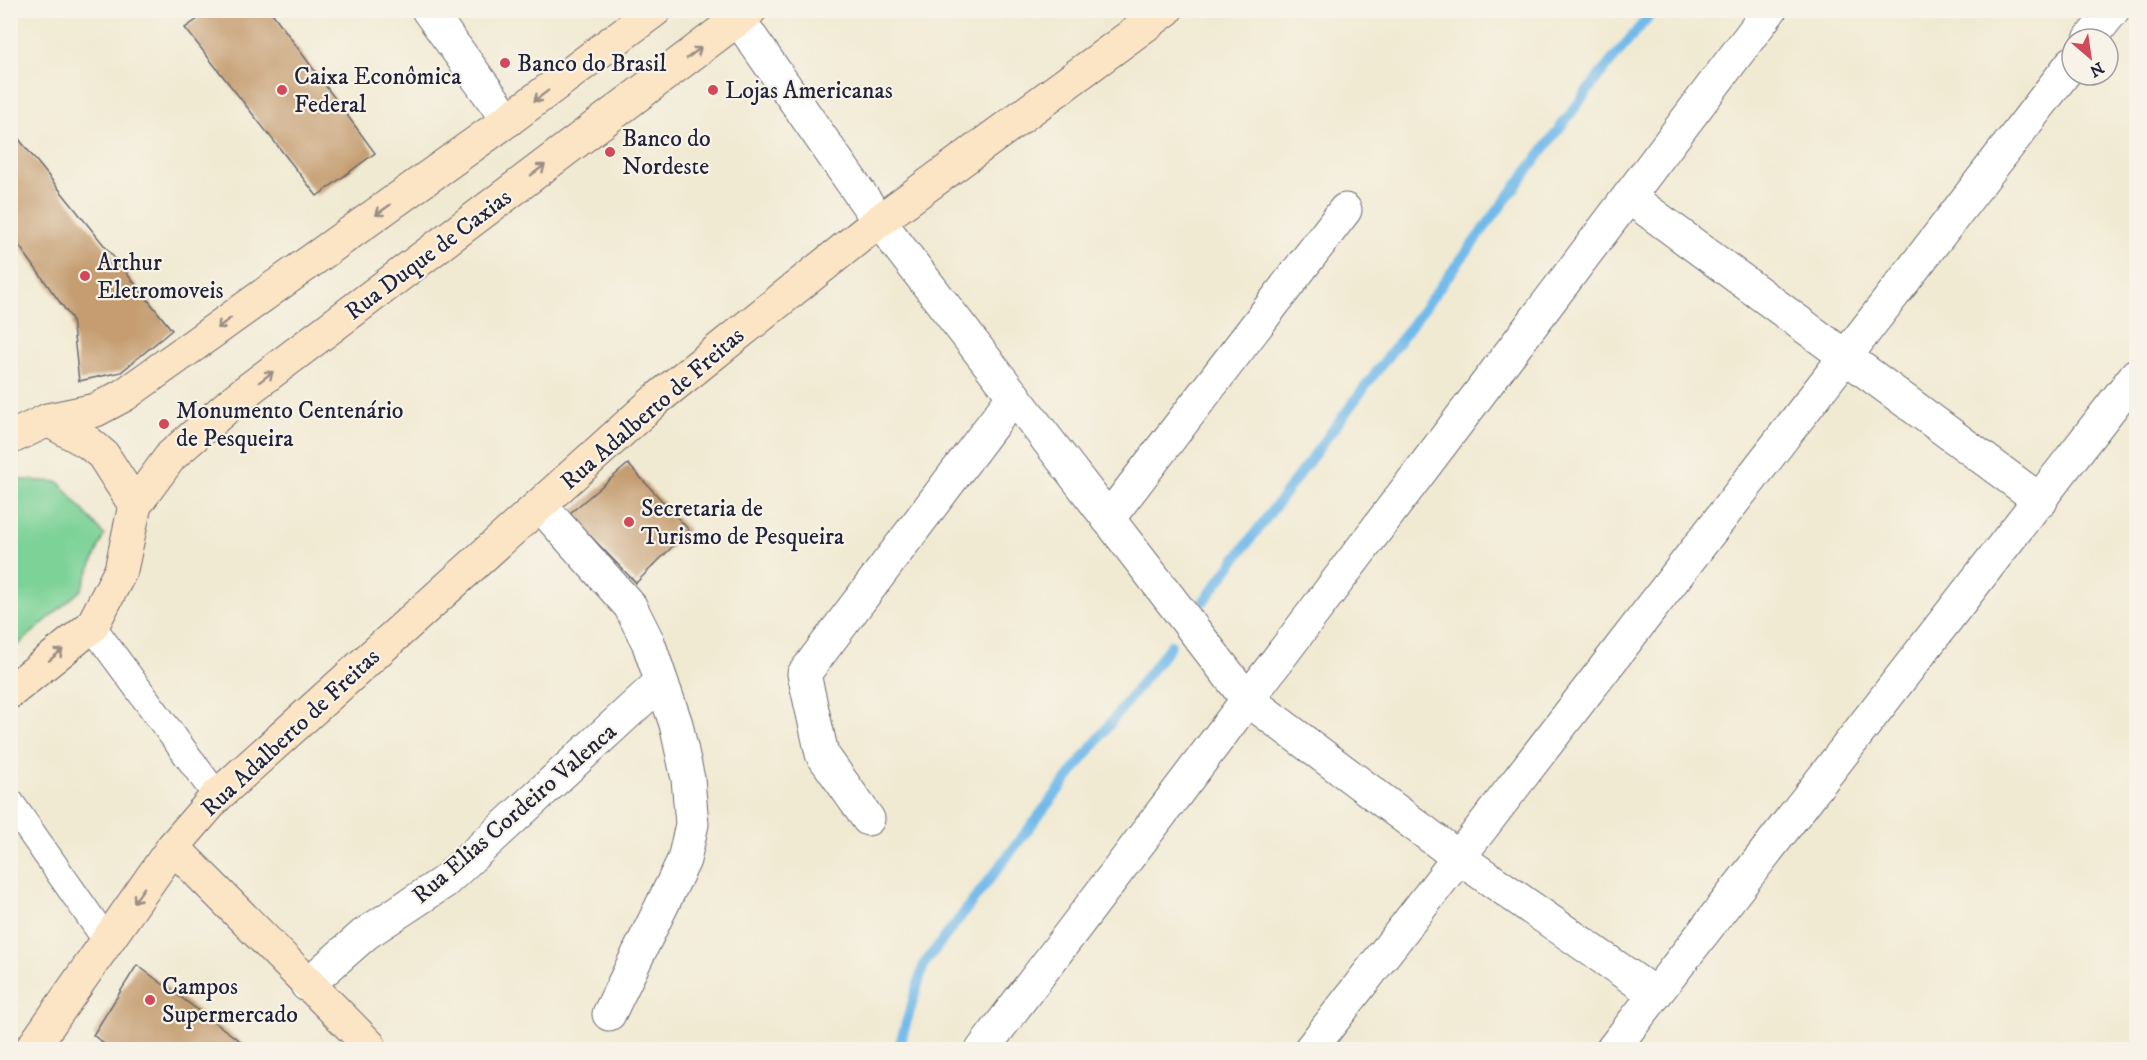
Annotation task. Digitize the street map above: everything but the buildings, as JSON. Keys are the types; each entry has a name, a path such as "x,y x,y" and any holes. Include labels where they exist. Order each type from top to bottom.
{"main road":[{"path":"10,438 48,420 96,410 124,395 508,120 655,10"},
{"name":"Rua Adalberto de Freitas","path":"31,1050 173,847 217,796 657,399 879,221 1166,10"},
{"name":"Rua Duque de Caxias","path":"135,505 171,456 236,399 740,13"},
{"path":"10,692 92,626 121,570 135,505 104,455 89,443 48,420"},
{"path":"173,847 367,1047"}],"street":[{"path":"428,10 508,120"},
{"path":"982,1050 1770,10"},
{"path":"2100,27 2112,10"},
{"path":"740,13 879,221 1247,699 1458,857 1655,994"},
{"path":"1310,1050 2060,78"},
{"path":"1629,196 2041,501"},
{"path":"1108,519 1345,210"},
{"path":"1612,1050 2041,501 2136,375"},
{"path":"868,819 822,754 804,674 1014,396"},
{"path":"540,506 630,606 648,642 676,724 688,778 692,824 684,860 609,1014"},
{"path":"92,626 217,796"},
{"name":"Rua Elias Cordeiro Valenca","path":"308,985 365,934 444,882 661,682"},
{"path":"10,802 107,941"}],"green space":[{"path":"11,479 59,482 104,535 81,590 11,651"}],"waterway":[{"path":"1204,601 1598,77 1654,10"},
{"path":"898,1050 924,964 1171,645"}],"place":[{"name":"Banco do Brasil","path":"505,63"},
{"name":"Caixa Econômica Federal","path":"282,90"},
{"name":"Lojas Americanas","path":"713,90"},
{"name":"Banco do Nordeste","path":"610,152"},
{"name":"Arthur Eletromoveis","path":"85,276"},
{"name":"Monumento Centenário de Pesqueira","path":"164,424"},
{"name":"Secretaria de Turismo de Pesqueira","path":"629,522"},
{"name":"Campos Supermercado","path":"150,1000"}]}
